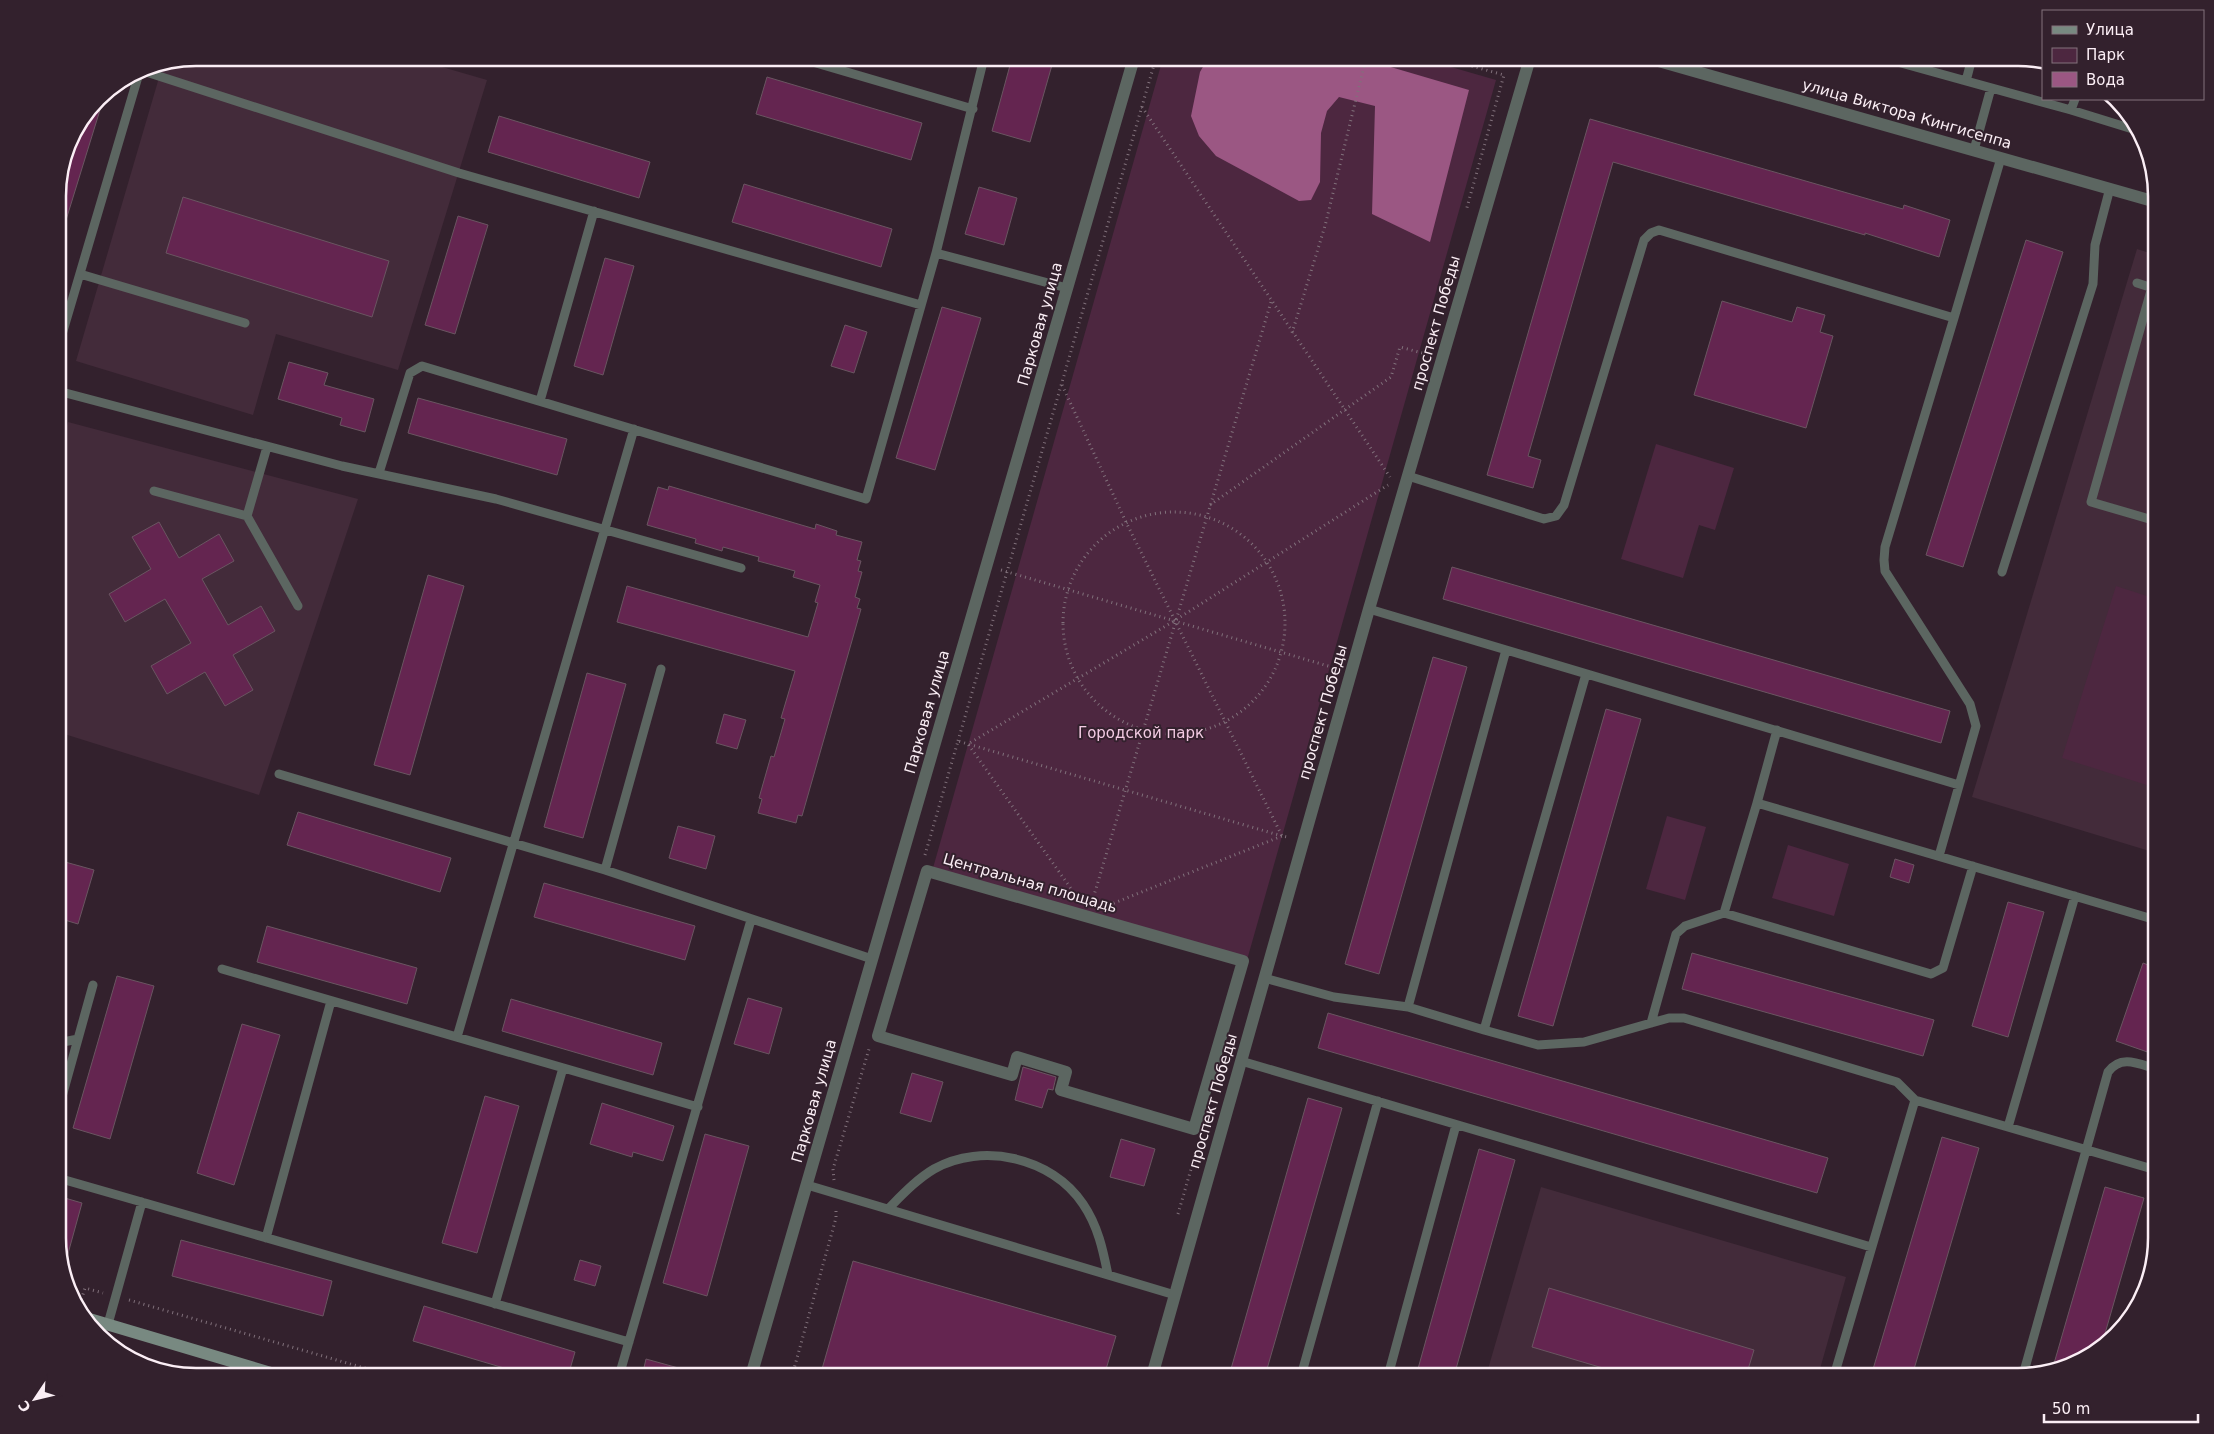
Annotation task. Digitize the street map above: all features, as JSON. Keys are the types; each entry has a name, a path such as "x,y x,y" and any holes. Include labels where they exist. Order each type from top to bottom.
{"main road":[{"path":"97,1321 254,1368"}],"street":[{"name":"Парковая улица","path":"753,1368 1132,66"},
{"name":"проспект Победы","path":"1154,1368 1369,609 1528,66"},
{"name":"улица Виктора Кингисеппа","path":"1677,66 2148,200"},
{"name":"Центральная площадь","path":"927,871 1243,961 1194,1129 1061,1090 1066,1072 1017,1057 1012,1075 878,1036 927,871"}],"lane":[{"path":"1912,66 2128,128"},
{"path":"1966,81 1970,66"},
{"path":"829,67 973,109"},
{"path":"379,473 410,373 422,366 866,499 936,253 982,67"},
{"path":"152,74 458,172 921,305"},
{"path":"67,318 137,81"},
{"path":"1974,150 1991,88"},
{"path":"2071,110 2075,100"},
{"path":"1939,856 1976,726 1970,704 1885,571 1885,547 2001,158"},
{"path":"2002,572 2093,284 2096,246 2110,188"},
{"path":"540,401 594,211"},
{"path":"1408,476 1544,519 1556,516 1564,505 1644,240 1651,233 1659,230 1954,318"},
{"path":"936,253 1067,288"},
{"path":"80,274 245,323"},
{"path":"2137,283 2148,286"},
{"path":"2148,308 2091,502 2148,519"},
{"path":"67,393 342,466 496,499 742,568"},
{"path":"457,1037 634,429"},
{"path":"247,516 267,447"},
{"path":"154,491 247,516 298,606"},
{"path":"1369,609 1959,785"},
{"path":"1408,1007 1506,650"},
{"path":"605,870 661,669"},
{"path":"1484,1030 1586,674"},
{"path":"1724,912 1777,730"},
{"path":"279,774 605,870 872,959"},
{"path":"1756,803 2148,918"},
{"path":"1651,1023 1676,934 1685,926 1724,912 1931,974 1943,968 1973,866"},
{"path":"2008,1128 2075,896"},
{"path":"621,1368 751,920"},
{"path":"222,969 698,1107"},
{"path":"1264,978 1334,997 1408,1007 1538,1045 1584,1042 1669,1018 1684,1018 1897,1082 1915,1100 2148,1168"},
{"path":"67,1079 93,985"},
{"path":"266,1238 332,1001"},
{"path":"67,1041 78,1039"},
{"path":"1241,1061 1871,1247"},
{"path":"2025,1367 2108,1072 2113,1065 2121,1061 2129,1061 2148,1067"},
{"path":"495,1304 563,1068"},
{"path":"1836,1368 1915,1100"},
{"path":"1303,1368 1378,1101"},
{"path":"1390,1368 1456,1124"},
{"path":"888,1209 922,1178 954,1160 974,1156 993,1156 1033,1164 1053,1174 1069,1187 1083,1203 1094,1222 1101,1242 1108,1275"},
{"path":"67,1181 629,1342"},
{"path":"807,1185 1175,1296"},
{"path":"108,1324 142,1202"}],"path":[{"path":"958,741 1154,66"},
{"path":"1292,333 1325,226 1364,66"},
{"path":"1473,66 1504,75"},
{"path":"1142,107 1390,478"},
{"path":"1091,904 1270,302"},
{"path":"1209,505 1391,377 1400,347 1426,354"},
{"path":"1061,385 1174,621 1282,836"},
{"path":"968,744 1174,621 1388,485"},
{"path":"1158,512 1189,512 1220,521 1247,538 1268,562 1281,592 1286,623 1282,652 1268,684 1247,708 1225,722 1190,734 1158,734 1143,730 1127,725 1100,708 1077,679 1066,655 1062,623 1067,590 1084,556 1100,538 1126,522 1158,512"},
{"path":"987,566 1336,668"},
{"path":"968,744 1287,837"},
{"path":"968,744 1077,897"},
{"path":"1107,906 1282,836"},
{"path":"82,1299 85,1288 364,1368"}],"shaded area":[{"path":"188,67 442,67 487,80 398,370 276,334 253,415 76,361 161,72"},
{"path":"2137,249 2148,252 2148,851 1972,797"},
{"path":"68,422 358,499 259,795 67,735"},
{"path":"1541,1187 1846,1277 1820,1368 1488,1368"}],"green space":[{"name":"Городской парк","path":"1161,66 1449,66 1496,80 1247,960 933,868"},
{"path":"1656,444 1734,468 1715,530 1699,525 1683,578 1621,559"},
{"path":"2116,586 2148,596 2148,785 2062,758"},
{"path":"1667,816 1706,827 1685,900 1646,889"},
{"path":"1788,845 1849,864 1834,916 1772,898"}],"water":[{"path":"1203,66 1388,66 1469,90 1430,242 1372,214 1375,106 1339,97 1327,111 1321,133 1320,182 1311,200 1299,201 1216,156 1199,136 1191,116 1200,72"}],"building":[{"path":"1010,67 1052,67 1030,142 992,131"},
{"path":"767,77 922,123 911,160 756,114"},
{"path":"101,108 67,217 67,188 73,155 88,124"},
{"path":"499,116 650,162 639,198 488,152"},
{"path":"1590,119 1903,209 1904,205 1950,220 1939,257 1865,233 1865,235 1613,162 1528,456 1541,460 1533,488 1487,475"},
{"path":"744,184 892,229 881,267 732,222"},
{"path":"979,187 1017,198 1004,245 965,234"},
{"path":"183,197 389,261 372,317 166,253"},
{"path":"458,216 488,225 455,334 425,325"},
{"path":"2026,240 2063,252 1963,567 1926,555"},
{"path":"605,258 634,266 603,375 574,366"},
{"path":"1722,301 1792,322 1797,307 1825,315 1820,332 1833,336 1806,428 1694,395"},
{"path":"942,307 981,318 935,470 896,458"},
{"path":"845,325 867,332 854,373 831,366"},
{"path":"289,362 328,373 324,385 374,399 365,432 340,425 342,418 278,399"},
{"path":"418,398 567,439 557,475 408,433"},
{"path":"669,486 815,529 816,524 837,531 836,535 862,542 857,560 861,561 858,571 862,572 855,597 860,599 857,608 861,609 802,816 798,815 796,823 758,813 762,799 759,798 771,756 774,757 785,719 781,718 795,671 617,622 627,586 808,637 818,603 815,602 820,585 793,577 795,571 758,561 759,557 723,547 722,551 695,543 696,539 647,525 658,487 668,490"},
{"path":"159,522 179,558 219,534 234,561 202,579 228,625 261,606 275,631 233,655 253,690 225,706 205,672 167,694 151,666 191,643 165,599 125,622 109,594 151,569 132,537"},
{"path":"1452,567 1950,711 1941,743 1443,599"},
{"path":"428,575 464,586 410,775 374,765"},
{"path":"1433,657 1467,667 1379,974 1345,964"},
{"path":"587,673 626,684 583,838 544,827"},
{"path":"1606,709 1641,719 1553,1026 1518,1016"},
{"path":"724,714 746,720 737,749 716,743"},
{"path":"298,812 451,858 440,892 287,845"},
{"path":"678,826 715,836 706,869 669,858"},
{"path":"1895,859 1914,865 1909,883 1890,877"},
{"path":"67,862 94,870 78,924 67,921"},
{"path":"544,883 695,926 685,960 534,917"},
{"path":"2008,902 2044,912 2008,1037 1972,1026"},
{"path":"267,926 417,968 407,1004 257,962"},
{"path":"1692,953 1934,1020 1923,1056 1682,989"},
{"path":"2143,963 2148,965 2148,1052 2116,1041"},
{"path":"117,976 154,986 110,1139 73,1128"},
{"path":"748,998 782,1008 769,1054 734,1044"},
{"path":"511,999 662,1043 653,1075 502,1031"},
{"path":"1328,1013 1828,1158 1817,1193 1318,1048"},
{"path":"242,1024 280,1035 234,1185 197,1173"},
{"path":"1023,1067 1056,1077 1053,1090 1048,1089 1042,1108 1015,1100"},
{"path":"912,1073 943,1082 931,1122 900,1113"},
{"path":"485,1096 519,1106 477,1253 442,1243"},
{"path":"1308,1098 1342,1108 1267,1368 1231,1368"},
{"path":"602,1103 674,1126 663,1161 633,1152 632,1157 590,1144"},
{"path":"705,1134 749,1146 707,1296 663,1283"},
{"path":"1942,1137 1979,1148 1914,1368 1873,1368"},
{"path":"1121,1139 1155,1149 1144,1186 1110,1177"},
{"path":"1479,1149 1515,1160 1456,1368 1418,1368"},
{"path":"2105,1187 2144,1198 2105,1333 2090,1346 2054,1362"},
{"path":"67,1199 82,1203 68,1254"},
{"path":"181,1240 332,1281 323,1316 172,1276"},
{"path":"580,1260 601,1266 595,1286 574,1280"},
{"path":"853,1261 1116,1336 1106,1368 822,1368"},
{"path":"1549,1288 1754,1350 1748,1368 1603,1368 1532,1347"},
{"path":"424,1306 575,1352 570,1368 504,1368 413,1341"},
{"path":"646,1359 679,1368 644,1368"}]}
